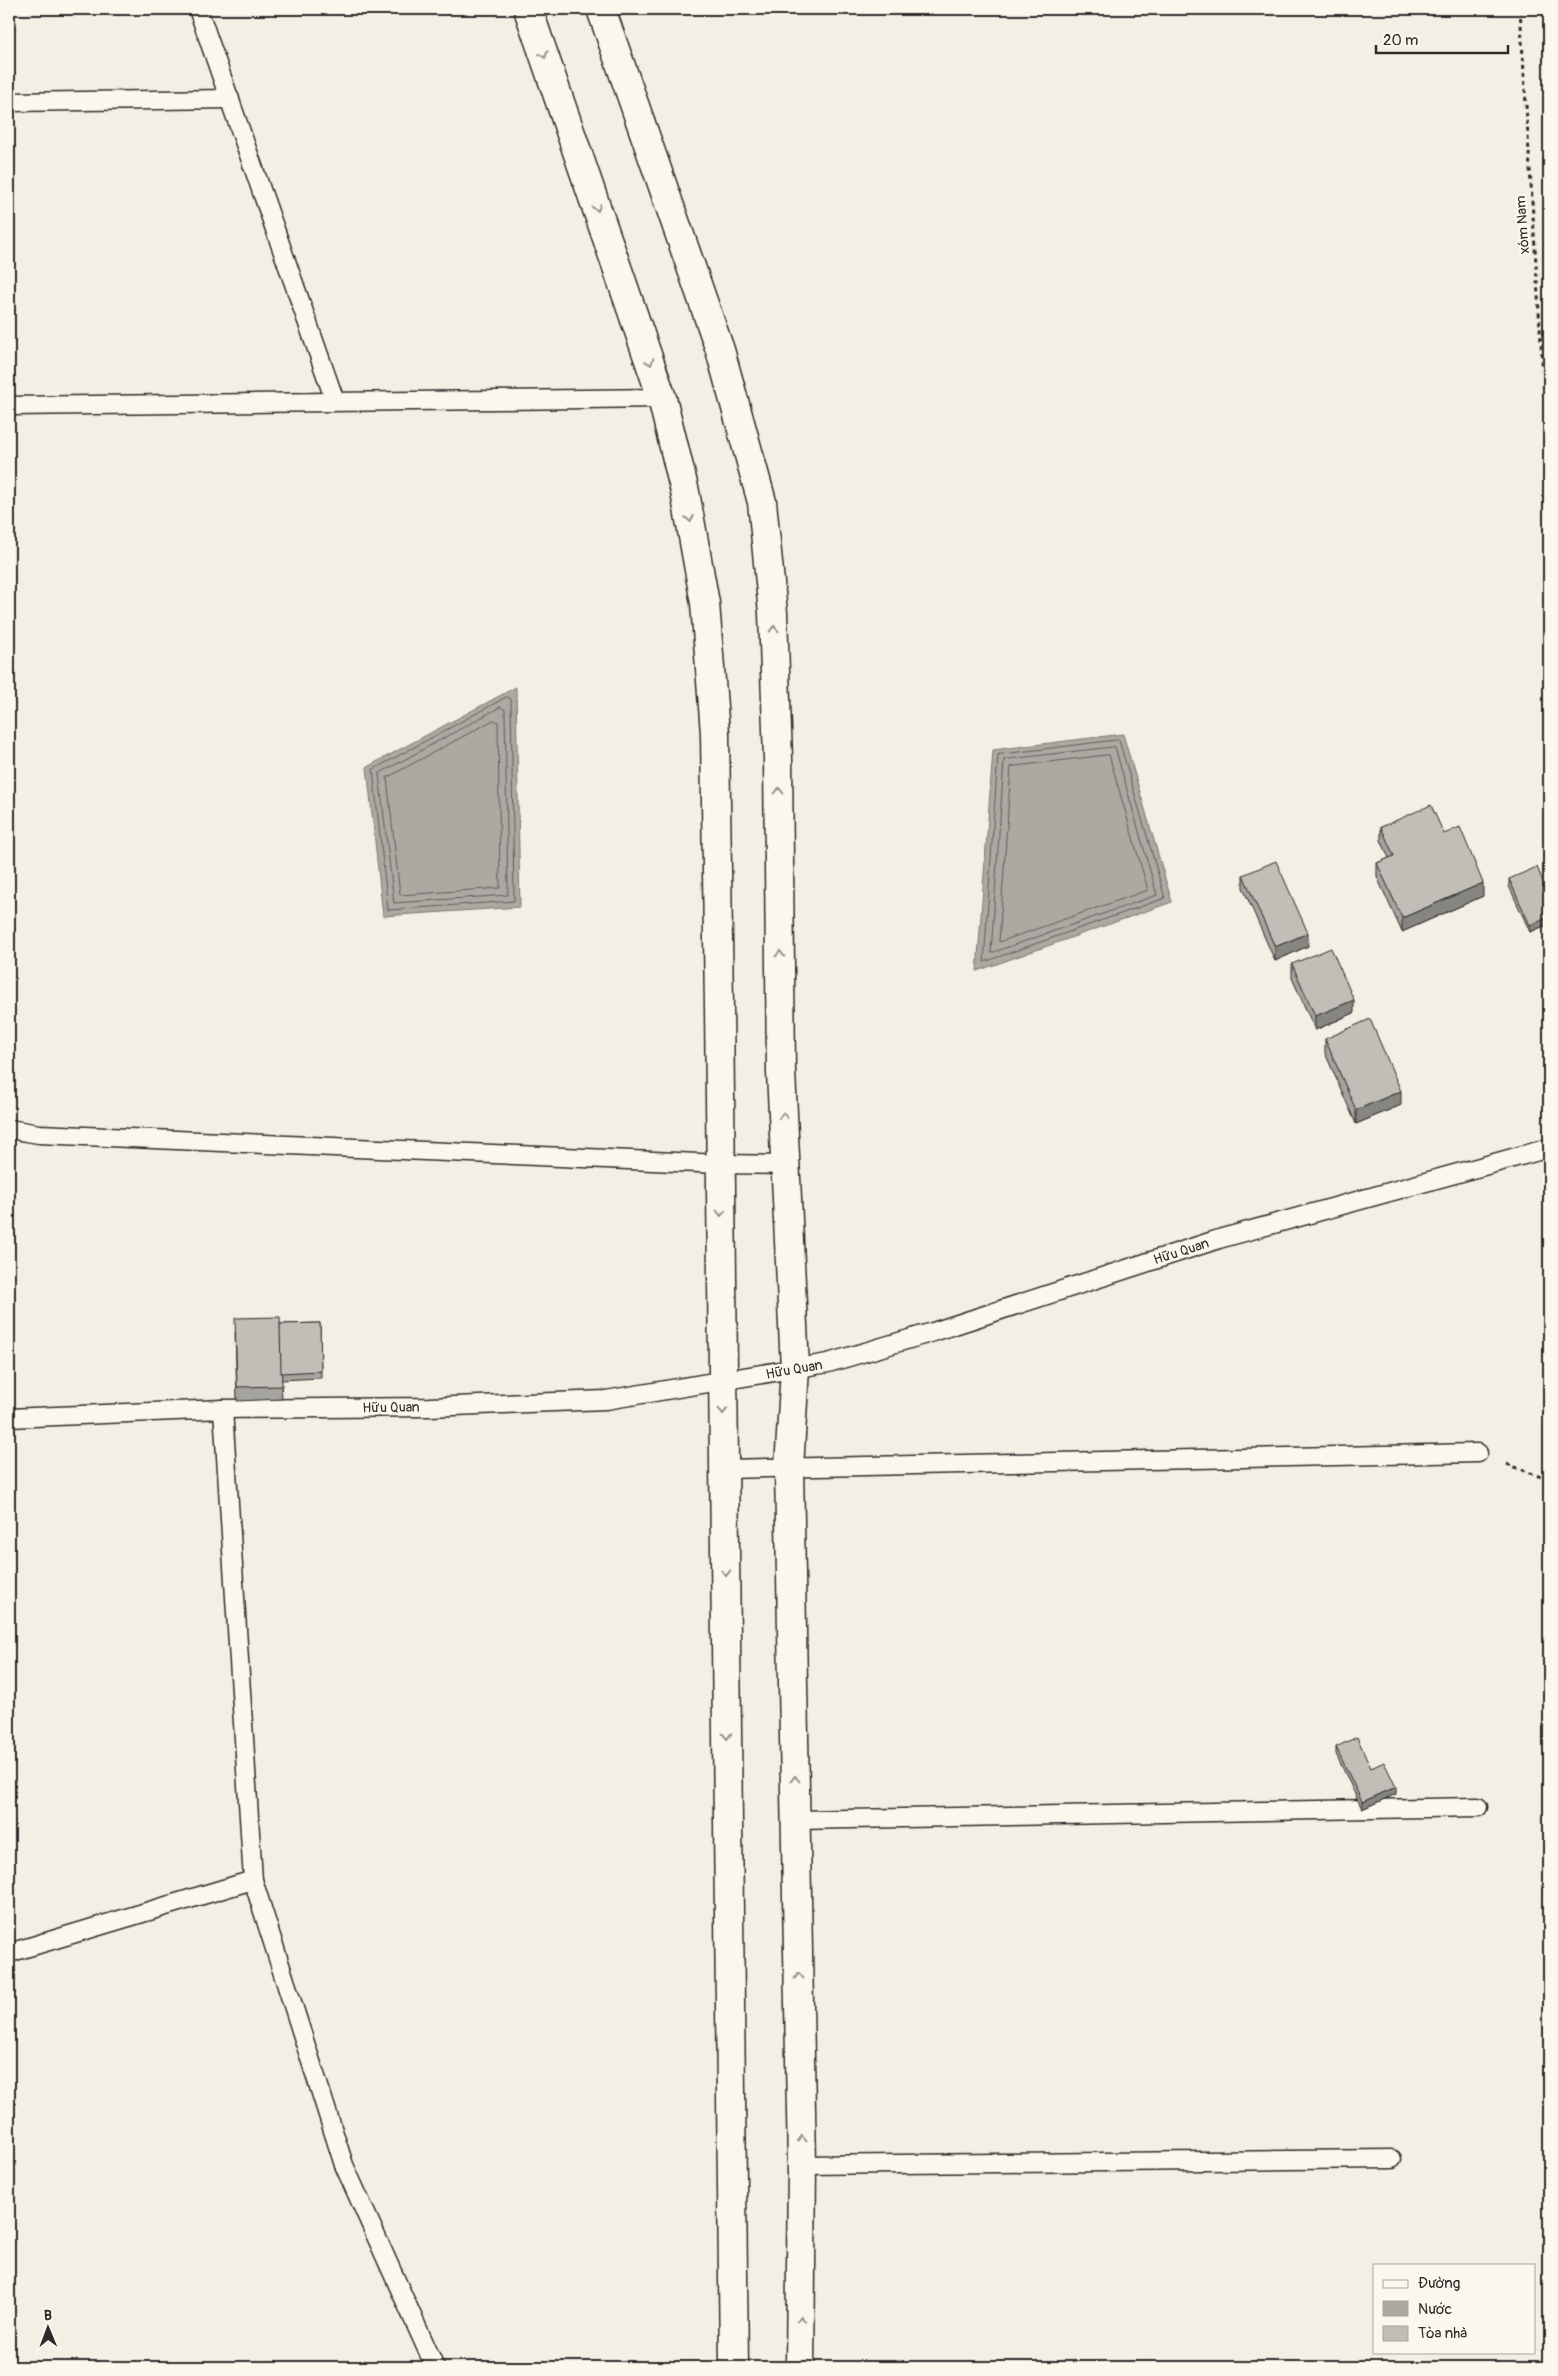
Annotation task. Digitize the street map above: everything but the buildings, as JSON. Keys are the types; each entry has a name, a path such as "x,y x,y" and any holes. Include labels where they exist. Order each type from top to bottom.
{"street":[{"path":"528,9 662,398 686,492 706,621 714,733 721,1164 734,2367"},
{"path":"601,9 720,350 762,502 773,613 778,740 781,1072 795,1368 789,1468 802,2165 800,2367"}],"lane":[{"path":"198,9 335,401"},
{"path":"9,102 230,99"},
{"path":"9,406 662,398"},
{"path":"9,1129 39,1134 305,1147 786,1165"},
{"name":"Hữu Quan","path":"9,1418 223,1409 429,1407 606,1400 828,1364 924,1335 1219,1238 1549,1148"},
{"path":"223,1409 253,1880 344,2165 435,2367"},
{"path":"725,1469 1478,1453"},
{"path":"796,1820 1478,1807"},
{"path":"9,1953 253,1880"},
{"path":"802,2165 1392,2159"}],"path":[{"name":"xóm Nam","path":"1520,9 1547,439"},
{"path":"1478,1453 1549,1480"}],"water":[{"path":"516,687 520,907 383,916 367,767"},
{"path":"1123,734 1172,902 977,971 993,750"}]}
